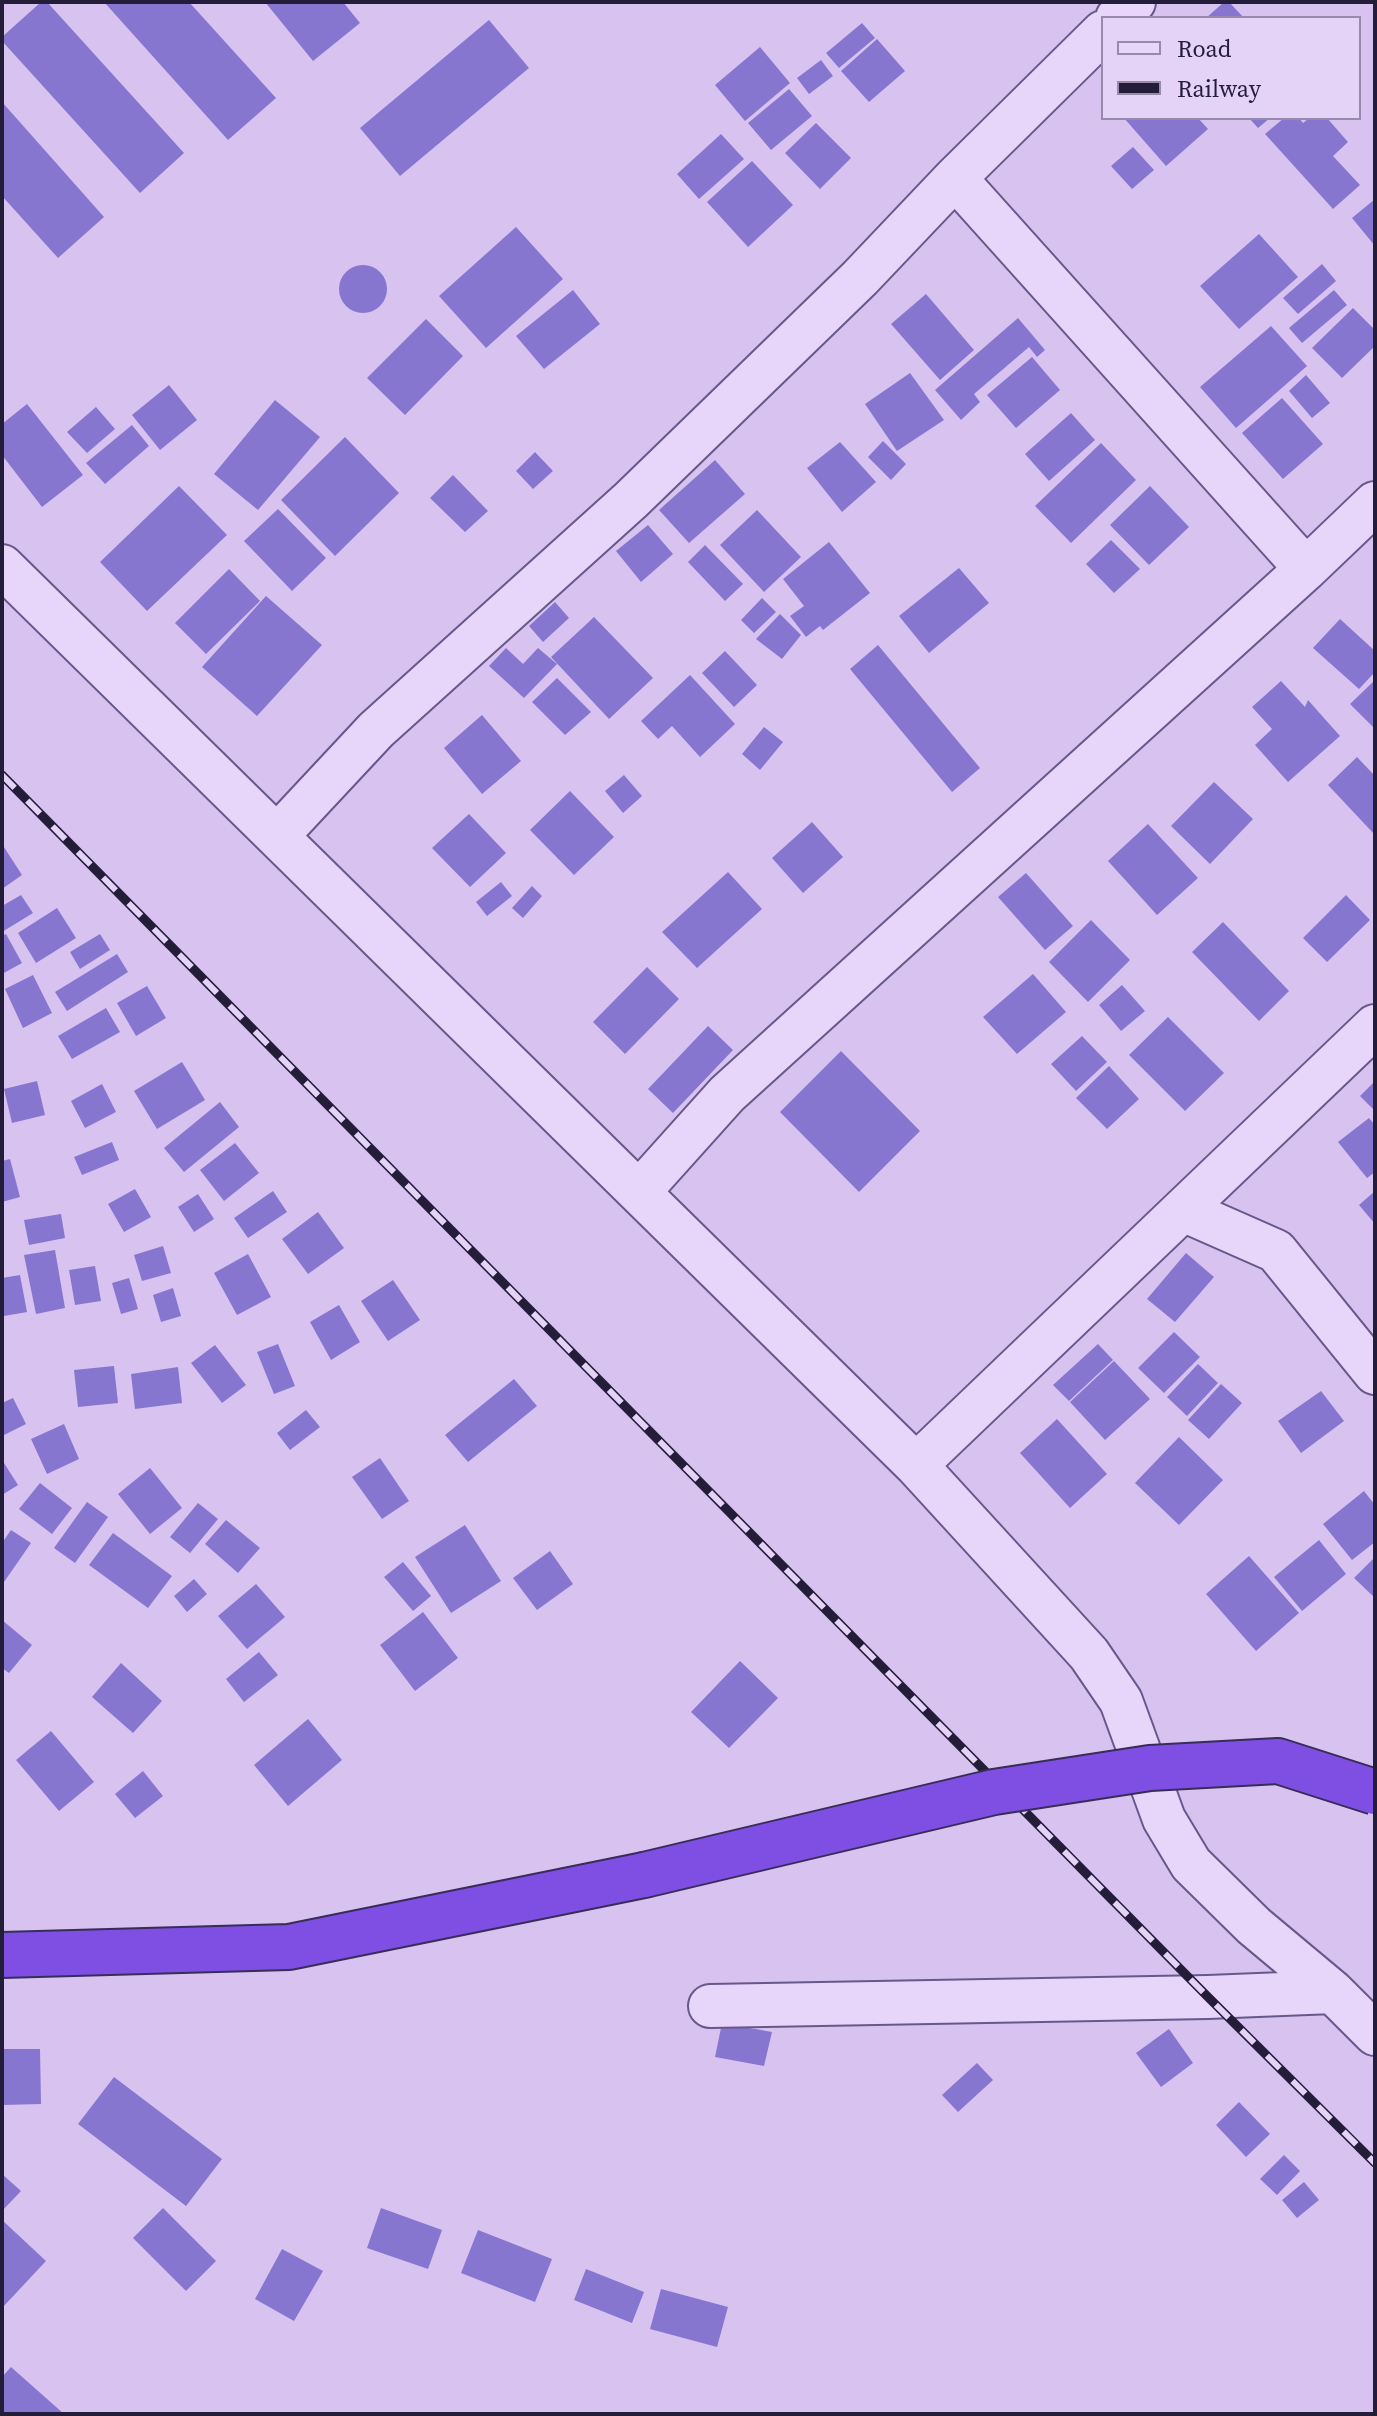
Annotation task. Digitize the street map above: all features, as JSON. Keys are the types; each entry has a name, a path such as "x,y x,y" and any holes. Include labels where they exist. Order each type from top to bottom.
{"highway":[{"path":"2,1955 289,1947 644,1875 994,1792 1150,1768 1278,1761 1375,1792"}],"street":[{"path":"1119,16 1134,2"},
{"path":"277,836 376,730 643,489 860,278 955,178 1101,34"},
{"path":"955,178 1306,569"},
{"path":"639,1192 727,1094 1375,503"},
{"path":"2,566 916,1465 1089,1654 1121,1701 1164,1819 1191,1864 1254,1926 1333,1992 1375,2034"},
{"path":"916,1465 1375,1026"},
{"path":"1183,1210 1276,1251 1375,1373"},
{"path":"710,2006 1333,1992"}],"building":[{"path":"41,2 47,2 184,153 140,193 2,41 2,37"},
{"path":"104,2 189,2 276,98 228,140"},
{"path":"265,2 343,2 360,23 313,61"},
{"path":"1224,2 1229,2 1242,16 1208,16"},
{"path":"489,20 529,68 400,176 360,128"},
{"path":"862,23 875,38 839,68 826,53"},
{"path":"877,39 905,71 869,102 841,71"},
{"path":"760,47 790,83 745,121 715,85"},
{"path":"821,60 833,76 809,94 797,78"},
{"path":"789,89 812,116 771,150 748,123"},
{"path":"2,102 104,217 58,258 2,196"},
{"path":"1126,120 1200,120 1208,129 1166,166"},
{"path":"1251,120 1268,120 1258,128"},
{"path":"1282,120 1301,120 1303,123 1307,120 1329,120 1348,142 1333,156 1360,185 1333,209 1265,134"},
{"path":"816,123 851,158 820,189 785,153"},
{"path":"721,134 744,159 699,199 677,174"},
{"path":"1133,147 1154,170 1132,189 1111,166"},
{"path":"752,161 793,205 748,247 707,202"},
{"path":"1375,199 1375,246 1352,218"},
{"path":"516,227 563,279 486,348 439,296"},
{"path":"1259,234 1298,277 1239,329 1200,286"},
{"path":"1322,264 1336,281 1298,314 1283,298"},
{"path":"363,265 372,266 380,272 386,280 386,298 380,306 372,312 363,313 354,312 346,306 340,298 339,289 340,280 346,272 354,266"},
{"path":"573,290 600,324 544,369 516,336"},
{"path":"1334,290 1347,305 1302,343 1289,328"},
{"path":"926,294 974,350 940,380 891,324"},
{"path":"1353,308 1375,330 1375,346 1342,378 1312,348"},
{"path":"1018,318 1045,350 1037,357 1029,347 974,394 980,402 961,420 935,390"},
{"path":"426,319 463,356 405,415 367,378"},
{"path":"1271,326 1307,366 1236,428 1200,387"},
{"path":"1032,357 1060,390 1016,428 987,395"},
{"path":"910,373 944,420 897,451 865,404"},
{"path":"1306,375 1330,403 1312,418 1289,391"},
{"path":"169,385 197,420 160,450 132,415"},
{"path":"1282,398 1323,444 1283,479 1242,433"},
{"path":"275,400 320,437 258,510 214,474"},
{"path":"27,404 83,475 42,507 2,455 2,424"},
{"path":"96,407 115,429 87,453 67,432"},
{"path":"1071,413 1095,440 1049,481 1025,454"},
{"path":"132,425 149,446 105,484 86,463"},
{"path":"345,437 399,493 335,556 281,500"},
{"path":"883,441 906,464 891,480 868,457"},
{"path":"840,442 876,482 842,512 807,468"},
{"path":"1101,443 1136,480 1071,543 1035,506"},
{"path":"535,452 553,471 533,489 516,471"},
{"path":"715,460 745,494 689,543 659,510"},
{"path":"453,475 488,511 465,532 430,498"},
{"path":"179,486 227,535 147,611 100,562"},
{"path":"1150,486 1189,527 1149,565 1110,525"},
{"path":"278,509 326,558 292,591 244,541"},
{"path":"757,510 801,557 764,592 720,545"},
{"path":"648,525 673,554 641,582 616,551"},
{"path":"1111,540 1140,569 1114,593 1086,564"},
{"path":"829,542 870,593 823,630 820,626 806,637 790,616 804,606 783,579"},
{"path":"705,545 743,584 725,601 688,562"},
{"path":"959,568 989,603 929,653 899,616"},
{"path":"229,569 260,601 206,654 175,623"},
{"path":"266,596 322,645 257,716 202,667"},
{"path":"762,598 776,612 754,633 741,620"},
{"path":"555,602 569,618 543,642 529,626"},
{"path":"780,614 801,635 782,659 756,639"},
{"path":"594,617 653,678 609,719 551,657"},
{"path":"1340,619 1375,651 1375,672 1359,689 1313,648"},
{"path":"878,645 980,768 952,792 850,669"},
{"path":"506,648 523,664 538,648 557,664 524,698 489,666"},
{"path":"725,651 757,685 734,707 702,673"},
{"path":"690,675 735,724 700,757 672,726 658,739 641,721"},
{"path":"557,678 591,712 565,735 532,702"},
{"path":"1375,680 1375,729 1350,704"},
{"path":"1281,681 1305,707 1308,700 1340,736 1288,782 1255,745 1272,729 1252,707"},
{"path":"482,715 521,761 482,794 444,748"},
{"path":"764,727 783,742 760,770 742,754"},
{"path":"1357,757 1375,776 1375,835 1328,785"},
{"path":"624,775 642,796 623,813 605,791"},
{"path":"1214,782 1253,819 1210,864 1171,826"},
{"path":"570,791 614,837 574,875 530,830"},
{"path":"469,814 506,853 470,887 432,848"},
{"path":"812,822 843,857 803,893 772,858"},
{"path":"1148,824 1198,878 1157,915 1108,861"},
{"path":"2,844 22,875 2,889"},
{"path":"728,872 762,909 697,968 662,932"},
{"path":"1026,873 1073,926 1045,950 998,897"},
{"path":"501,882 512,896 487,916 476,902"},
{"path":"532,886 542,896 523,918 512,908"},
{"path":"21,895 33,913 2,932 2,906"},
{"path":"1346,895 1370,920 1327,962 1303,938"},
{"path":"57,908 76,938 36,963 18,933"},
{"path":"1091,920 1130,960 1088,1002 1049,962"},
{"path":"1223,922 1289,991 1259,1021 1192,952"},
{"path":"6,934 22,963 2,974 2,936"},
{"path":"100,934 110,950 80,969 70,952"},
{"path":"117,954 128,972 67,1011 55,992"},
{"path":"647,967 679,999 625,1054 593,1022"},
{"path":"1033,974 1066,1012 1017,1054 983,1017"},
{"path":"33,975 52,1013 23,1028 5,989"},
{"path":"1122,985 1145,1011 1121,1031 1099,1005"},
{"path":"147,986 166,1018 136,1036 117,1003"},
{"path":"106,1008 120,1032 72,1059 58,1036"},
{"path":"1168,1017 1224,1073 1185,1111 1129,1055"},
{"path":"708,1026 733,1050 673,1113 648,1089"},
{"path":"1082,1036 1107,1062 1076,1091 1051,1064"},
{"path":"841,1051 920,1131 859,1192 780,1112"},
{"path":"182,1062 205,1100 157,1129 134,1091"},
{"path":"1109,1066 1139,1099 1107,1129 1076,1098"},
{"path":"37,1081 45,1115 12,1123 4,1089"},
{"path":"1375,1081 1375,1111 1360,1096"},
{"path":"102,1084 116,1112 85,1128 71,1101"},
{"path":"220,1102 239,1127 184,1172 164,1148"},
{"path":"1369,1118 1375,1125 1375,1172 1367,1178 1338,1142"},
{"path":"112,1142 119,1160 82,1175 74,1157"},
{"path":"235,1143 259,1173 224,1201 200,1170"},
{"path":"10,1159 20,1197 2,1202 2,1161"},
{"path":"135,1189 151,1217 124,1232 108,1204"},
{"path":"273,1191 287,1212 248,1238 234,1218"},
{"path":"1375,1191 1375,1224 1359,1205"},
{"path":"198,1194 214,1219 194,1232 178,1207"},
{"path":"318,1212 344,1248 308,1274 282,1239"},
{"path":"61,1214 65,1238 29,1245 24,1220"},
{"path":"163,1246 171,1273 142,1281 134,1255"},
{"path":"55,1250 65,1308 36,1314 24,1255"},
{"path":"1186,1253 1214,1277 1175,1322 1147,1299"},
{"path":"248,1254 271,1297 237,1315 214,1273"},
{"path":"95,1266 101,1301 75,1305 69,1270"},
{"path":"20,1275 27,1312 4,1316 2,1278"},
{"path":"129,1278 138,1309 121,1314 112,1283"},
{"path":"393,1280 420,1320 388,1341 361,1301"},
{"path":"173,1288 181,1316 161,1322 153,1295"},
{"path":"339,1305 360,1342 331,1360 310,1322"},
{"path":"1174,1332 1200,1357 1164,1393 1138,1368"},
{"path":"278,1344 295,1386 274,1394 257,1352"},
{"path":"1098,1344 1113,1360 1069,1401 1053,1385"},
{"path":"215,1345 246,1385 222,1403 191,1363"},
{"path":"1114,1361 1150,1399 1105,1440 1070,1402"},
{"path":"1198,1364 1218,1383 1187,1416 1167,1397"},
{"path":"114,1366 118,1403 78,1407 74,1370"},
{"path":"178,1367 182,1403 135,1409 131,1374"},
{"path":"514,1379 537,1406 468,1462 445,1435"},
{"path":"1221,1384 1242,1403 1209,1439 1188,1420"},
{"path":"1321,1391 1344,1421 1301,1453 1278,1421"},
{"path":"13,1398 26,1424 2,1436 2,1403"},
{"path":"306,1410 320,1427 290,1450 277,1433"},
{"path":"1057,1419 1107,1474 1070,1508 1020,1453"},
{"path":"64,1424 79,1459 47,1474 31,1439"},
{"path":"1179,1437 1223,1480 1179,1525 1135,1483"},
{"path":"380,1458 409,1501 382,1519 352,1477"},
{"path":"4,1463 18,1485 2,1495 2,1465"},
{"path":"150,1468 182,1508 150,1534 118,1494"},
{"path":"40,1483 72,1508 52,1534 19,1509"},
{"path":"1364,1491 1375,1505 1375,1542 1352,1560 1323,1524"},
{"path":"87,1502 108,1517 75,1563 54,1548"},
{"path":"198,1503 218,1519 190,1553 170,1537"},
{"path":"226,1520 260,1548 238,1573 205,1544"},
{"path":"465,1525 501,1581 451,1613 415,1557"},
{"path":"11,1530 31,1543 4,1582 2,1543"},
{"path":"113,1533 172,1576 148,1608 89,1565"},
{"path":"1319,1540 1346,1574 1302,1611 1274,1577"},
{"path":"550,1551 573,1584 537,1610 513,1578"},
{"path":"1249,1556 1299,1613 1256,1651 1206,1594"},
{"path":"1375,1557 1375,1598 1354,1578"},
{"path":"403,1562 431,1596 413,1611 384,1577"},
{"path":"194,1579 207,1594 187,1612 174,1596"},
{"path":"256,1584 285,1617 247,1649 218,1616"},
{"path":"423,1612 458,1658 415,1691 380,1645"},
{"path":"2,1620 32,1645 9,1673 2,1668"},
{"path":"259,1652 278,1675 244,1702 226,1679"},
{"path":"740,1661 778,1698 729,1748 691,1712"},
{"path":"121,1663 162,1701 133,1733 92,1697"},
{"path":"308,1719 342,1760 288,1806 254,1765"},
{"path":"51,1731 94,1782 59,1811 16,1760"},
{"path":"143,1771 163,1796 135,1818 115,1794"},
{"path":"722,2023 772,2032 764,2066 715,2057"},
{"path":"1169,2029 1193,2063 1161,2087 1136,2053"},
{"path":"2,2049 40,2049 41,2104 2,2105"},
{"path":"977,2063 993,2080 958,2112 942,2095"},
{"path":"114,2077 222,2159 186,2206 78,2124"},
{"path":"1239,2102 1270,2134 1246,2157 1216,2125"},
{"path":"1284,2155 1300,2171 1277,2195 1260,2179"},
{"path":"2,2174 21,2191 2,2211"},
{"path":"1304,2182 1319,2200 1297,2218 1282,2200"},
{"path":"163,2208 216,2261 186,2291 133,2238"},
{"path":"381,2208 442,2230 428,2269 367,2248"},
{"path":"2,2220 46,2261 2,2308"},
{"path":"478,2230 552,2259 535,2302 461,2273"},
{"path":"282,2249 323,2271 294,2321 255,2299"},
{"path":"586,2269 644,2292 632,2323 574,2300"},
{"path":"661,2289 728,2307 717,2347 650,2329"},
{"path":"11,2367 64,2414 2,2414 2,2377"}],"railway":[{"path":"2,775 1375,2163"}]}
